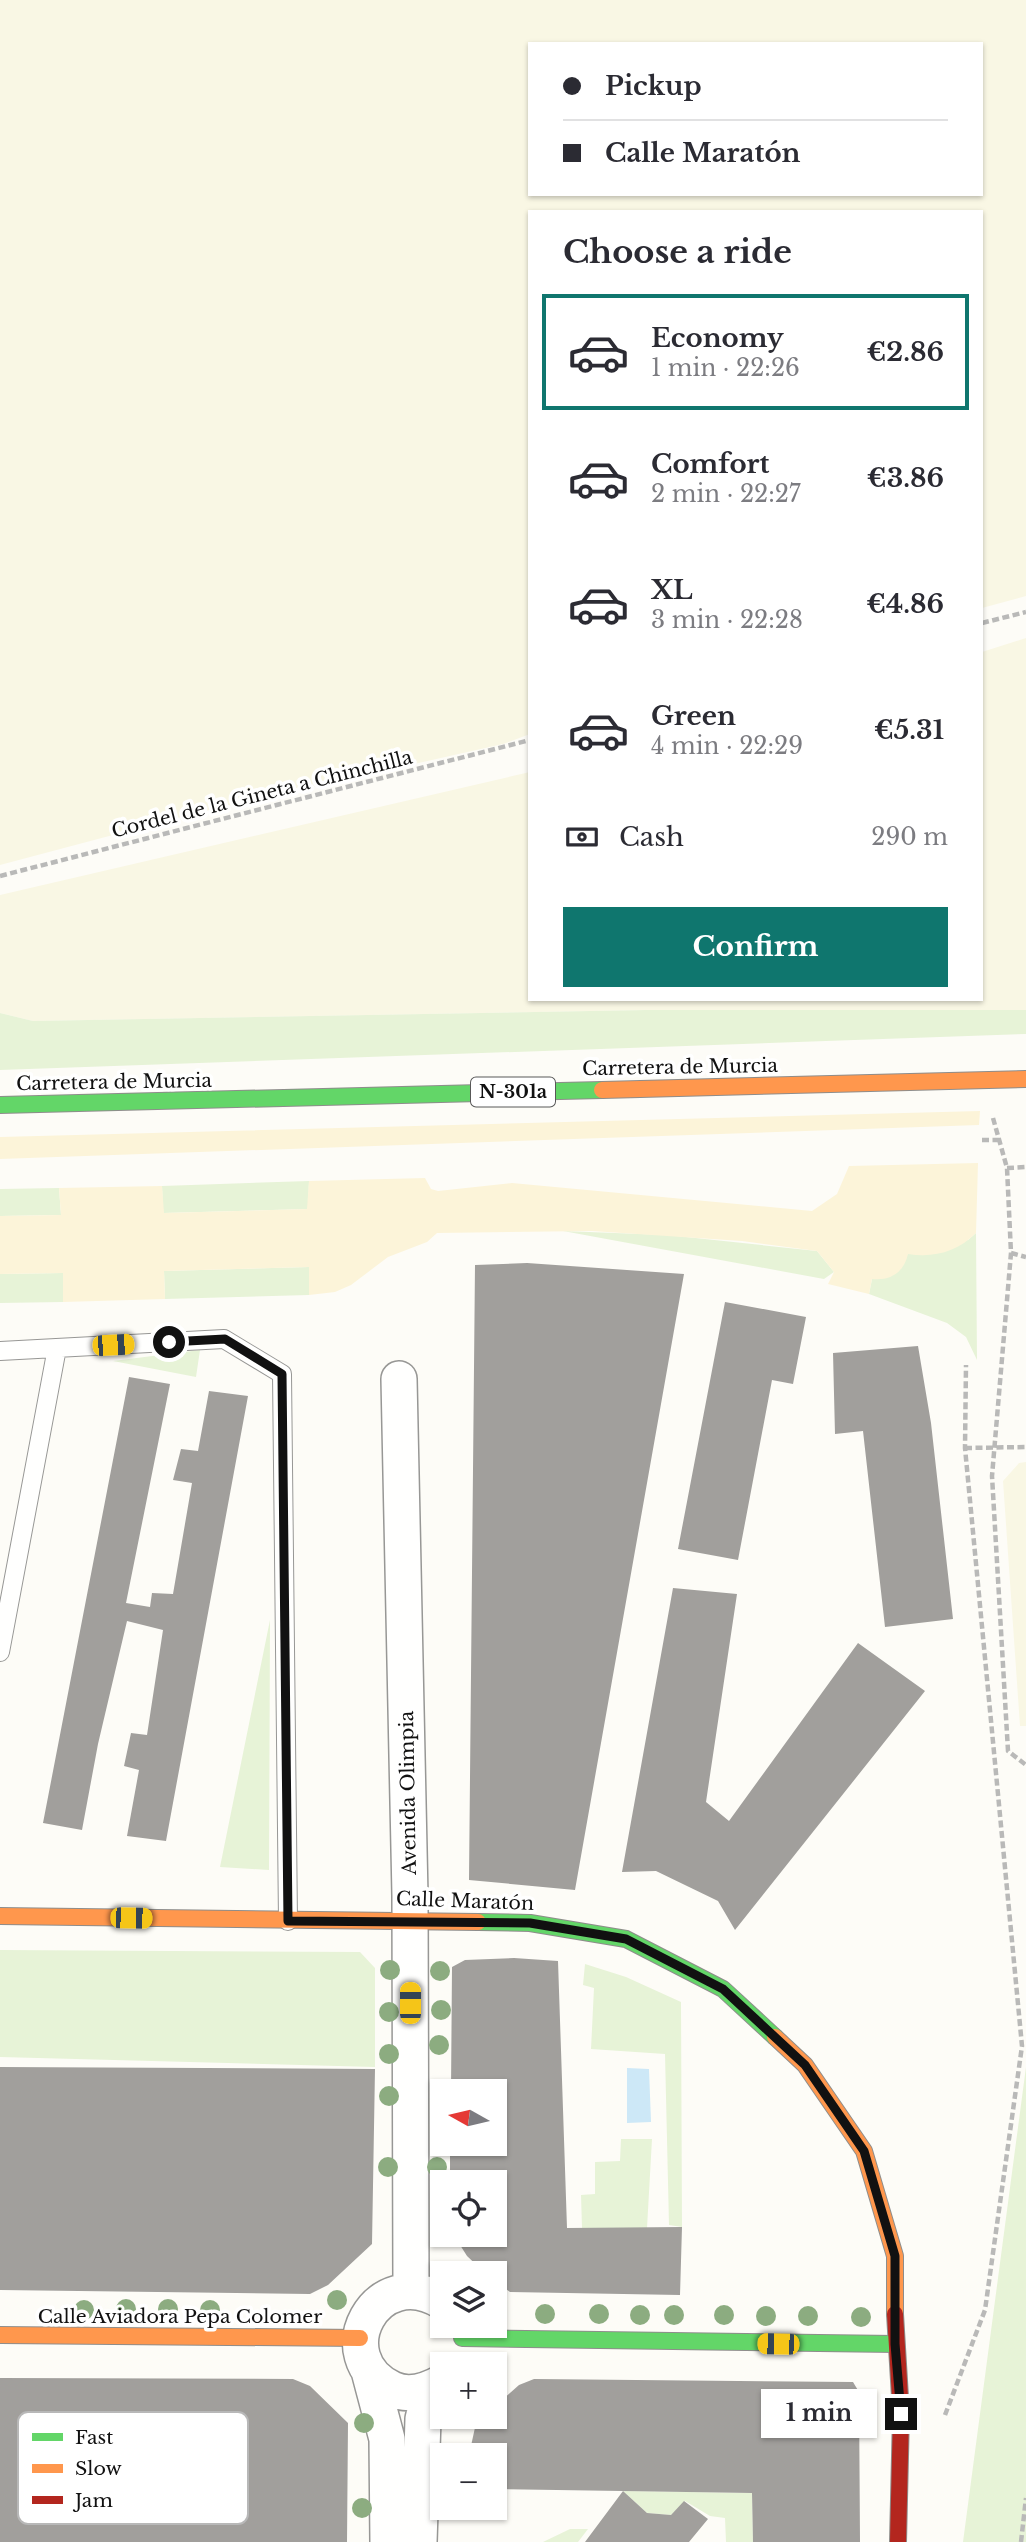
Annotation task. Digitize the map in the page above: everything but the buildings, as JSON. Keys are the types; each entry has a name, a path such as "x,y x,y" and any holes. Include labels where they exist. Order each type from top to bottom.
{"main road":[{"name":"Carretera de Murcia","path":"0,1105 1026,1079"},
{"name":"Calle Maratón","path":"0,1916 530,1923 626,1939 723,1989 805,2065 864,2151 895,2256 895,2344 901,2414 898,2542"},
{"name":"Calle Aviadora Pepa Colomer","path":"0,2335 365,2354"},
{"path":"459,2343 830,2346 895,2344"}],"street":[{"name":"Avenida Olimpia","path":"399,1379 409,1920 411,2290"},
{"path":"388,2542 387,2439 365,2354 365,2320 376,2305 392,2294 411,2290 430,2294"},
{"path":"365,2354 381,2383 396,2391 413,2393 430,2388"},
{"path":"419,2542 423,2419 430,2401"}],"lane":[{"path":"0,1351 225,1339 282,1374 288,1921"},
{"path":"0,1652 57,1348"}],"path":[{"path":"983,624 1026,612"},
{"name":"Cordel de la Gineta a Chinchilla","path":"0,876 528,741"},
{"path":"980,1080 1007,1168 1011,1253 992,1476 1007,1751 1026,1765"},
{"path":"982,1140 1000,1140"},
{"path":"1007,1168 1026,1167"},
{"path":"1011,1253 1026,1257"},
{"path":"945,2414 985,2311 1022,2046 965,1448 966,1365"},
{"path":"965,1448 1026,1447"},
{"path":"1020,2034 1026,2038"},
{"path":"1021,2542 1026,2498"}],"shaded area":[{"path":"0,0 1026,0 1026,596 983,608 983,210 528,210 528,735 503,744 192,814 0,865"},
{"path":"1026,638 1026,1010 646,1010 33,1021 0,1013 0,895 528,772 528,1001 983,1001 983,652"},
{"path":"1026,1462 1026,1726 1020,1726 1003,1481 1019,1463"}],"green space":[{"path":"646,1010 1026,1010 1026,1034 0,1070 0,1013 33,1021"},
{"path":"309,1181 308,1209 163,1213 162,1186"},
{"path":"59,1188 61,1215 0,1216 0,1189"},
{"path":"563,1231 667,1235 817,1251 834,1272 824,1279"},
{"path":"976,1233 977,1360 966,1337 947,1323 869,1294 872,1279 908,1254 968,1240"},
{"path":"309,1267 309,1295 165,1299 164,1271"},
{"path":"63,1273 63,1302 0,1303 0,1274"},
{"path":"200,1350 196,1377 113,1361"},
{"path":"270,1620 269,1870 220,1867"},
{"path":"0,1950 360,1952 375,1968 375,2067 0,2057"},
{"path":"585,1964 626,1977 681,2002 682,2227 669,2225 665,2054 591,2049 594,1988 583,1985"},
{"path":"1026,2067 1026,2542 963,2542"},
{"path":"621,2139 652,2139 647,2228 582,2228 581,2195 595,2194 595,2162 620,2161"},
{"path":"623,2491 752,2493 753,2542 726,2542 725,2518 710,2516 685,2501 671,2515 647,2513"},
{"path":"570,2529 588,2529 578,2542 543,2542"}],"sand":[{"path":"980,1111 979,1125 0,1159 0,1137"},
{"path":"978,1163 976,1233 961,1245 945,1252 908,1254 896,1274 872,1279 869,1294 828,1284 834,1272 817,1251 742,1241 592,1231 437,1233 427,1242 388,1257 351,1285 335,1292 309,1295 309,1267 164,1271 165,1299 63,1302 63,1273 0,1274 0,1216 61,1215 59,1188 162,1186 164,1213 307,1209 309,1181 425,1178 431,1189 438,1191 512,1183 812,1211 837,1194 849,1166"}],"water":[{"path":"627,2068 649,2069 651,2122 627,2123"}],"traffic: fast":[{"path":"0,1105 602,1090"},
{"path":"478,1922 530,1923 626,1939 723,1989 775,2037"},
{"path":"462,2338 895,2344"}],"traffic: slow":[{"path":"602,1090 1026,1079"},
{"path":"0,1916 478,1922"},
{"path":"775,2037 805,2065 864,2151 895,2256 895,2314"},
{"path":"0,2335 360,2338"}],"traffic: jam":[{"path":"895,2314 901,2414 898,2542"}],"route":[{"path":"169,1342 225,1339 282,1374 288,1921 530,1923 626,1939 723,1989 805,2065 864,2151 895,2256 895,2344 901,2414"}]}
